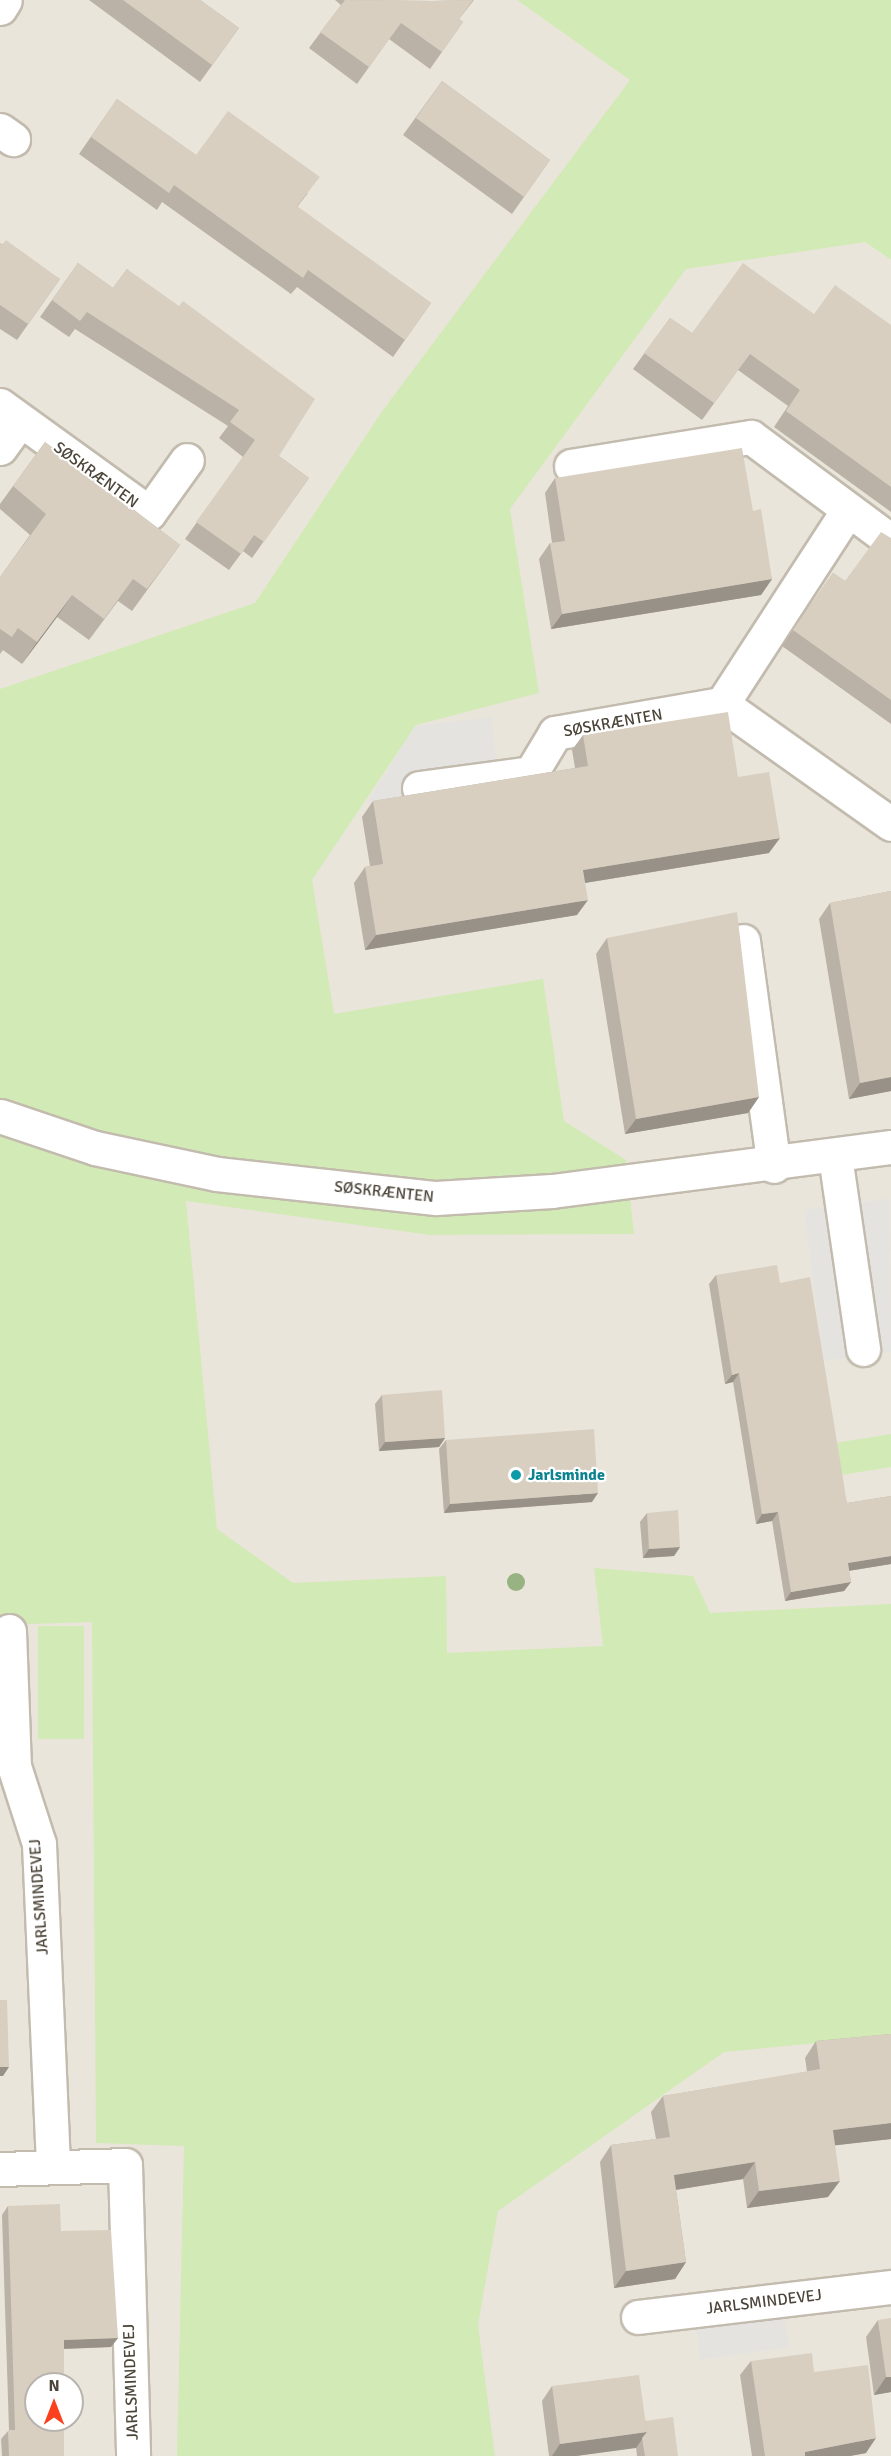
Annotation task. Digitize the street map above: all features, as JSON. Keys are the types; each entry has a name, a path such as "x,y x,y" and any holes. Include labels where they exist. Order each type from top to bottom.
{"street":[{"path":"0,8 5,0"},
{"name":"SØSKRÆNTEN","path":"0,448 10,412 149,513 187,460"},
{"path":"571,466 751,437 891,541"},
{"path":"848,510 722,704 891,824"},
{"name":"SØSKRÆNTEN","path":"419,788 531,773 555,733 722,704"},
{"path":"743,941 774,1166"},
{"name":"SØSKRÆNTEN","path":"0,1116 96,1148 217,1174 436,1198 552,1191 774,1166 891,1146"},
{"path":"835,1156 863,1349"},
{"name":"JARLSMINDEVEJ","path":"9,1631 14,1767 39,1844 53,2167"},
{"name":"JARLSMINDEVEJ","path":"0,2169 125,2165 133,2456"},
{"name":"JARLSMINDEVEJ","path":"638,2317 891,2287"}],"shaded area":[{"path":"0,0 517,0 891,260 891,2456 0,2456"},
{"path":"491,717 499,782 367,803 415,726"},
{"path":"890,1198 891,1352 823,1361 804,1210"},
{"path":"782,2300 789,2347 700,2360 694,2310"}],"green space":[{"path":"517,0 891,0 891,260 865,242 686,269 510,509 539,693 416,725 312,880 334,1014 543,979 564,1121 626,1160 634,1234 430,1235 186,1201 217,1529 293,1583 446,1576 447,1653 603,1646 594,1568 693,1576 710,1613 891,1604 891,2036 724,2052 498,2211 478,2325 495,2456 177,2456 184,2146 96,2143 92,1622 0,1625 0,689 255,603 383,410 630,80"},
{"path":"891,1434 891,1467 841,1475 835,1443"},
{"path":"38,1626 84,1626 84,1739 38,1739"}],"building":[{"path":"123,0 200,0 239,28 212,65"},
{"path":"345,0 473,0 459,19 463,22 442,52 401,23 369,67 320,32"},
{"path":"442,81 550,160 524,197 416,118"},
{"path":"117,99 196,155 228,111 320,177 297,206 431,303 405,340 308,270 303,278 174,185 169,193 91,137"},
{"path":"6,240 60,279 28,324 0,305 0,243 2,245"},
{"path":"78,263 113,288 127,269 179,306 183,301 315,399 279,456 309,478 264,542 254,535 241,554 196,522 255,440 230,422 239,410 87,312 80,321 52,300"},
{"path":"743,263 814,314 835,285 891,325 891,487 786,411 800,390 750,354 714,403 644,353 670,318 692,333"},
{"path":"45,442 180,545 147,589 133,579 104,619 72,595 37,642 18,628 12,637 0,629 0,577 46,514 13,486"},
{"path":"742,448 753,511 761,509 772,579 562,614 550,543 565,541 555,478"},
{"path":"881,532 891,538 891,700 793,630 833,573 845,581"},
{"path":"728,712 738,777 769,772 780,838 583,870 588,900 376,935 365,867 383,864 373,801 588,766 583,735"},
{"path":"891,891 891,1077 860,1083 830,903"},
{"path":"737,912 759,1097 636,1119 607,938"},
{"path":"777,1265 780,1283 810,1277 847,1503 891,1496 891,1556 848,1563 851,1582 791,1592 778,1512 762,1514 739,1373 732,1375 716,1275"},
{"path":"442,1390 445,1438 385,1442 382,1395"},
{"name":"Jarlsminde","path":"594,1429 598,1493 450,1504 446,1440"},
{"path":"678,1510 680,1547 649,1549 647,1513"},
{"path":"0,2000 7,2000 9,2067 0,2067"},
{"path":"891,2034 891,2123 833,2130 840,2181 759,2191 755,2162 674,2175 686,2262 626,2271 611,2145 670,2137 663,2096 820,2069 816,2041"},
{"path":"60,2204 61,2231 111,2230 118,2338 64,2340 64,2372 24,2372 24,2432 64,2432 64,2456 9,2456 8,2430 15,2430 8,2206"},
{"path":"891,2318 891,2377 886,2377 878,2320"},
{"path":"812,2353 814,2372 868,2365 876,2438 805,2452 805,2456 765,2456 751,2361"},
{"path":"639,2375 647,2432 560,2444 552,2386"},
{"path":"673,2417 678,2456 645,2456 642,2438 647,2432 645,2421"}],"place":[{"name":"Jarlsminde","path":"516,1475"}]}
